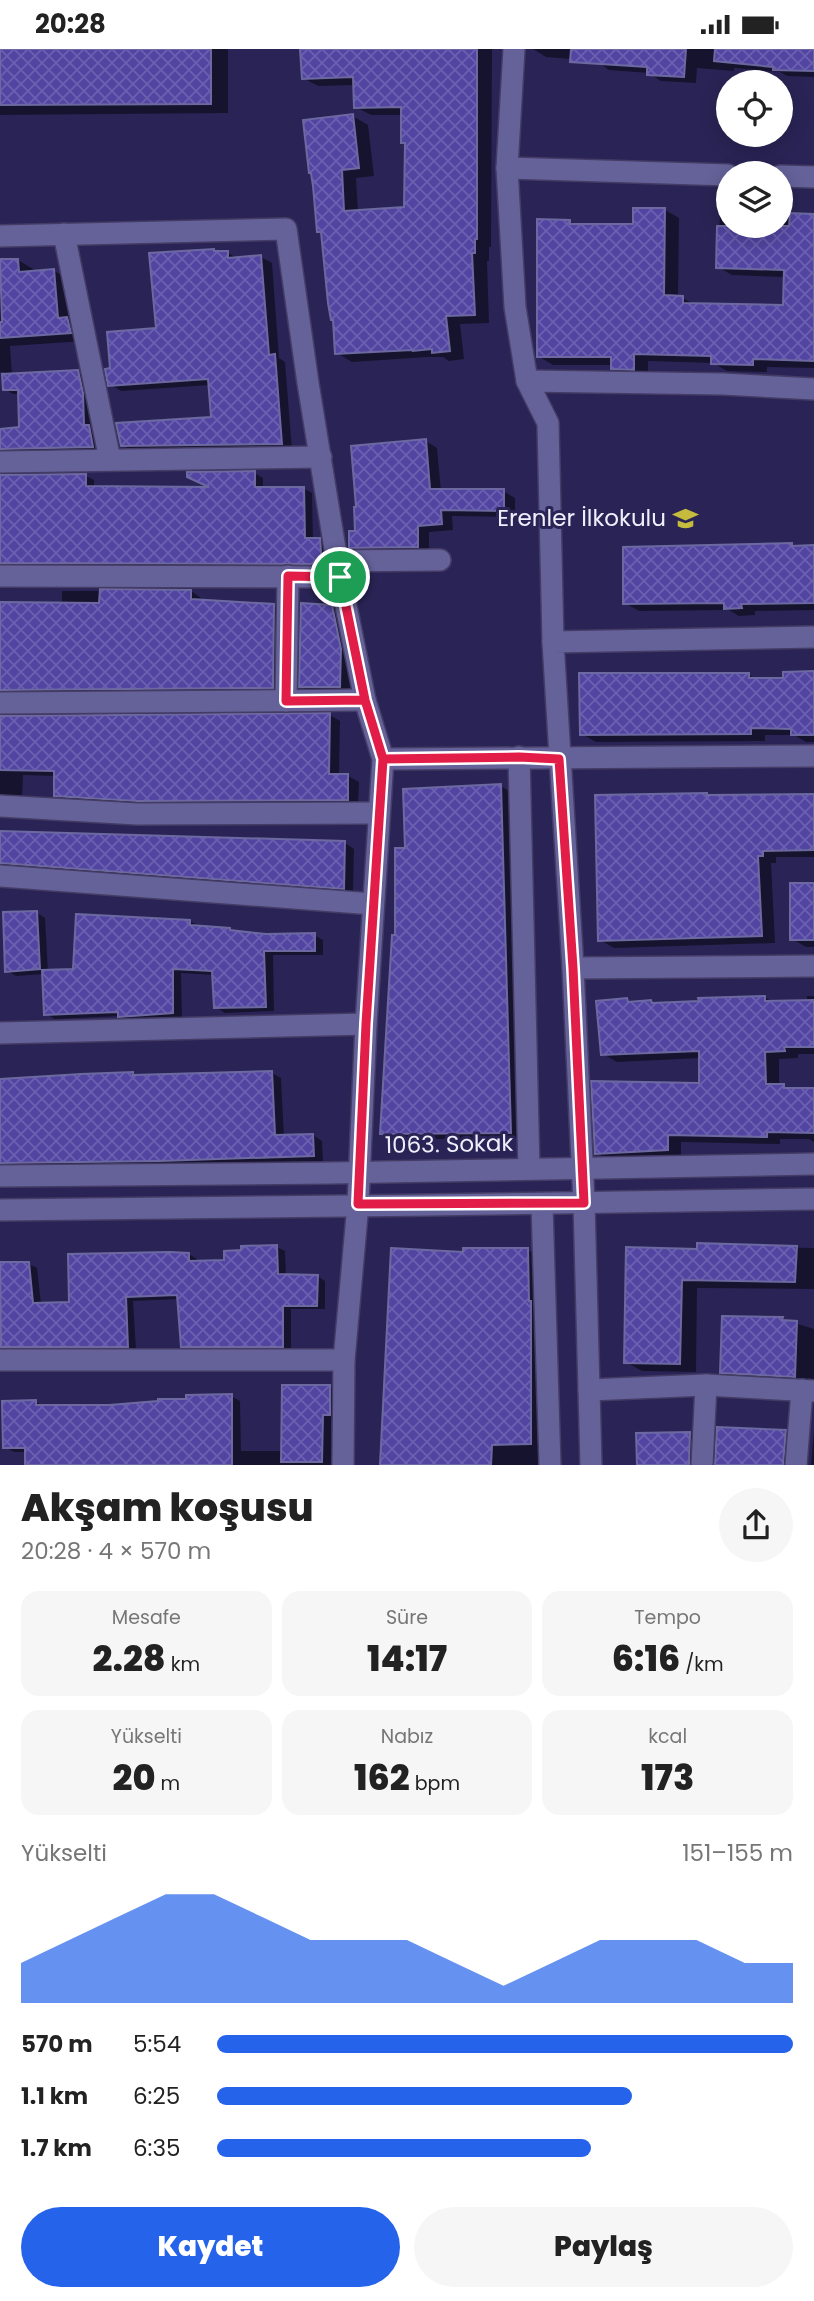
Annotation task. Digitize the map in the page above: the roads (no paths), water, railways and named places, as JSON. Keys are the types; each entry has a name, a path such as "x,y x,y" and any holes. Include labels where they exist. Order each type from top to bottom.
{"street":[{"path":"514,49 507,168 515,307 527,381 548,423 553,642 573,968 592,1465"},
{"path":"507,168 716,175"},
{"path":"793,176 814,177"},
{"path":"0,236 286,229 339,569 365,700 383,759 366,1024 358,1204 344,1360 342,1465"},
{"path":"64,234 110,460"},
{"path":"527,381 723,384 814,389"},
{"path":"0,462 321,457"},
{"path":"0,576 288,576 440,560"},
{"path":"286,701 288,576"},
{"path":"553,642 814,637"},
{"path":"0,703 365,700"},
{"path":"383,759 814,756"},
{"path":"519,757 529,1169"},
{"path":"0,806 137,814 378,813"},
{"path":"0,876 373,904"},
{"path":"573,968 814,966"},
{"path":"0,1033 366,1024"},
{"name":"1063. Sokak","path":"0,1176 814,1164"},
{"path":"0,1210 358,1204 542,1205 814,1199"},
{"path":"542,1205 550,1465"},
{"path":"0,1360 344,1360"},
{"path":"589,1390 706,1385 808,1391 796,1465"},
{"path":"702,1465 706,1385"}],"place":[{"name":"Erenler İlkokulu","path":"686,518"}]}
